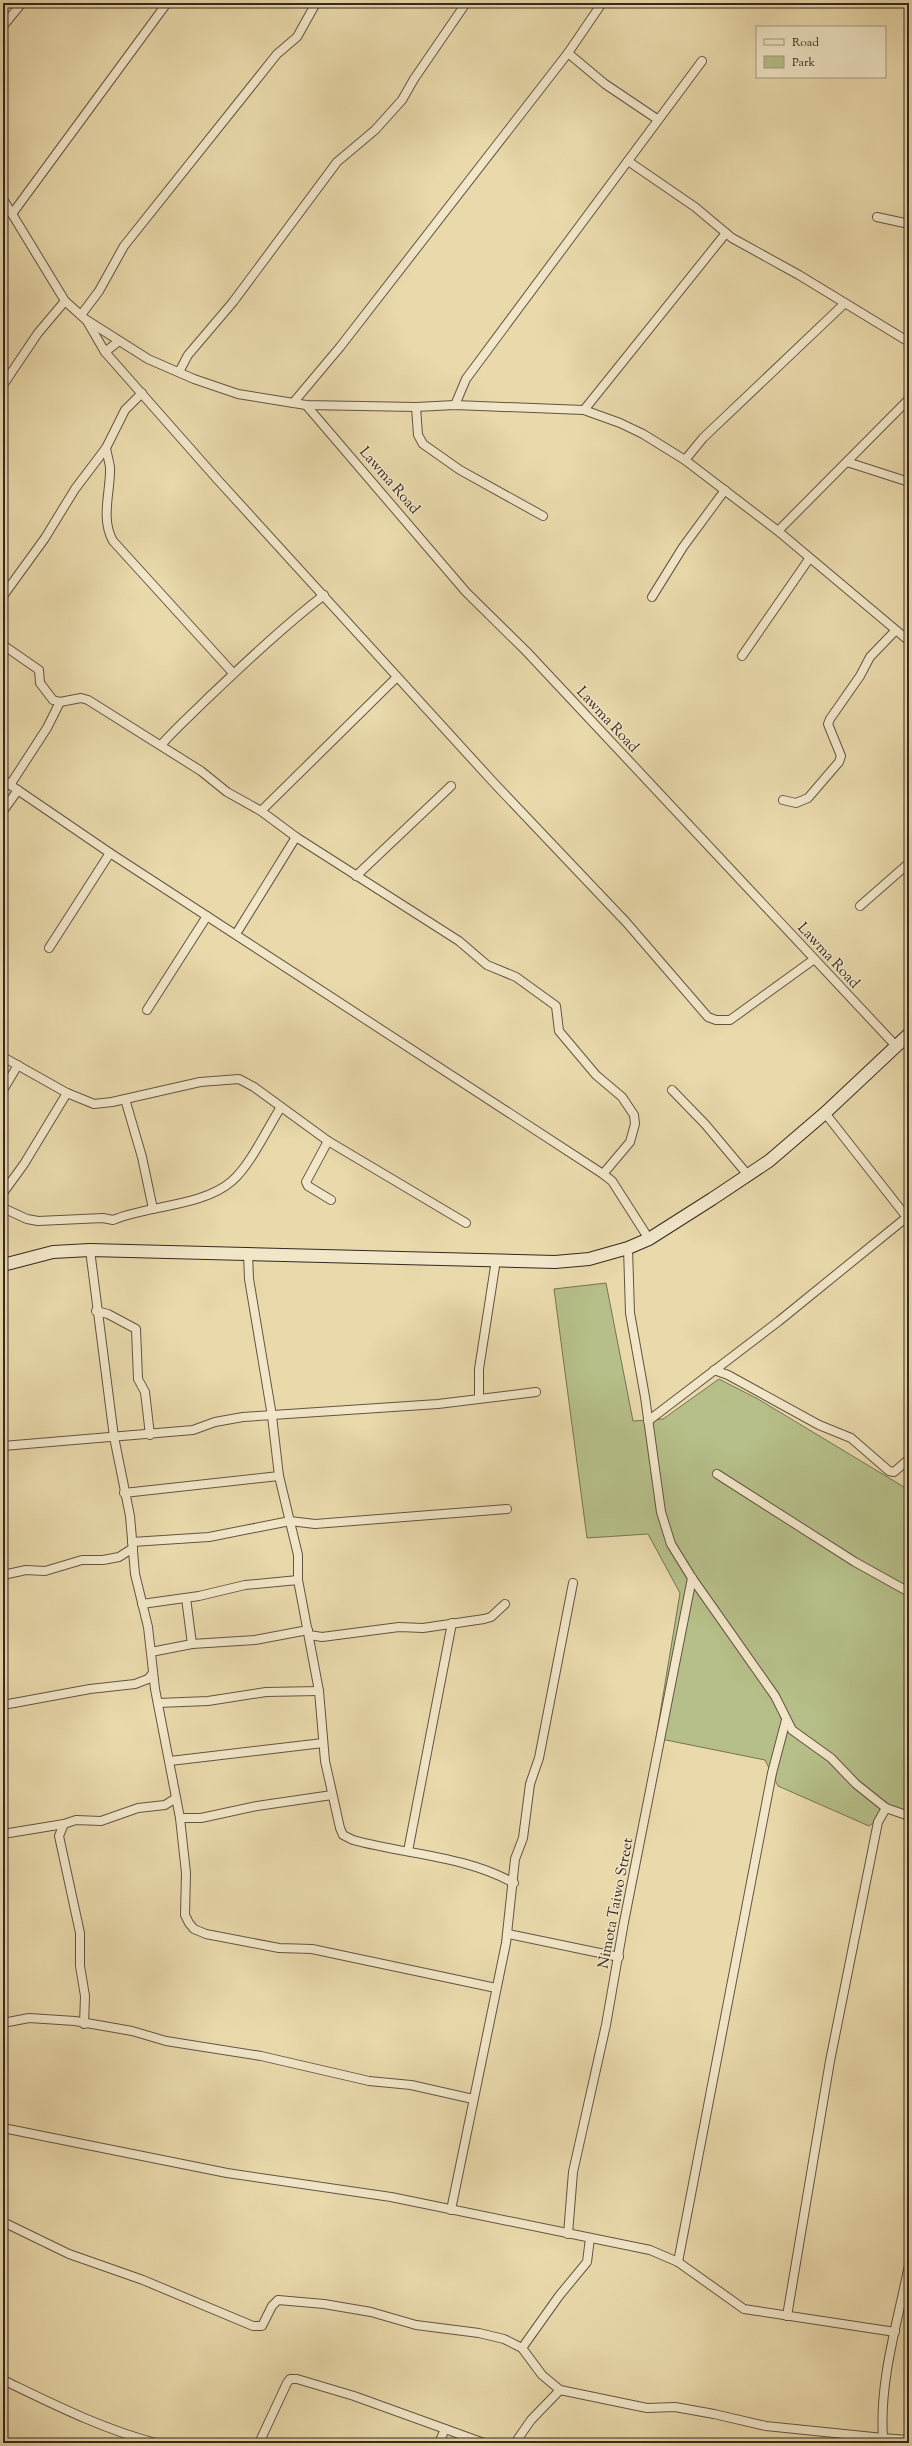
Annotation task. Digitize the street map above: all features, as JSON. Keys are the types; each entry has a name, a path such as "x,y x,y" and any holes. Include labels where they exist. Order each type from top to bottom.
{"main road":[{"path":"3,1265 53,1252 90,1250 555,1262 589,1259 628,1248 649,1239 768,1160 825,1113 909,1034"}],"street":[{"path":"3,26 22,3"},
{"path":"12,214 167,3"},
{"path":"83,317 124,246 277,54 296,37 316,3"},
{"path":"179,372 188,355 233,302 337,162 376,130 402,100 414,79 466,3"},
{"path":"293,403 340,347 568,53 602,3"},
{"path":"568,53 605,84 657,119"},
{"path":"455,405 466,379 539,282 602,192 628,161 657,119 702,61"},
{"path":"628,161 695,207 726,233 753,251 799,275 844,304 909,342"},
{"path":"3,199 65,300 83,317 148,359 238,394 306,405 416,407 455,405 584,410 643,434 685,460 778,531 895,631 909,640"},
{"path":"877,217 909,224"},
{"path":"584,410 726,233"},
{"path":"3,385 38,333 65,300"},
{"path":"685,460 703,438 844,304"},
{"path":"83,317 105,352 217,479 397,677 593,886 708,1017 716,1020 730,1020 813,960"},
{"path":"105,352 119,341"},
{"path":"3,596 46,538 75,489 106,448 125,410 142,393"},
{"path":"778,531 909,400"},
{"name":"Lawma Road","path":"306,405 466,592 526,651 813,960 896,1046"},
{"path":"416,407 418,435 423,444 460,470 543,516"},
{"path":"106,448 110,467 106,503 110,535 113,541 233,673"},
{"path":"847,462 909,482"},
{"path":"652,597 683,547 725,490"},
{"path":"742,656 809,558"},
{"path":"161,745 185,718 233,673 291,620 324,595"},
{"path":"783,800 796,803 808,798 839,762 841,756 828,724 830,719 870,657 895,631"},
{"path":"3,645 34,664 39,670 43,690 53,700 60,702 81,698 88,700 134,731 161,745 201,771 227,792 260,811 296,837 459,941 487,965 516,977 556,1006 559,1031 596,1075 622,1097 634,1114 635,1124 630,1142 603,1174"},
{"path":"260,811 397,677"},
{"path":"60,702 47,728 7,782 110,853 603,1174 612,1181 649,1239"},
{"path":"356,876 452,786"},
{"path":"3,811 18,790"},
{"path":"236,934 296,837"},
{"path":"49,948 110,853"},
{"path":"860,906 909,863"},
{"path":"147,1010 207,916"},
{"path":"3,1057 67,1093 94,1104 125,1099 200,1082 239,1079 254,1087 328,1141 466,1223"},
{"path":"3,1090 18,1066"},
{"path":"672,1090 706,1124 747,1174"},
{"path":"3,1193 24,1164 67,1093"},
{"path":"125,1099 142,1157 153,1209"},
{"path":"3,1208 17,1216 38,1220 103,1218 113,1220 214,1192 233,1180 244,1167 281,1107"},
{"path":"648,1421 779,1321 908,1218 825,1113"},
{"path":"328,1141 306,1182 308,1186 331,1200"},
{"path":"628,1248 630,1313 665,1530 671,1544 692,1578 761,1674 775,1696 786,1720 801,1738 831,1758 856,1784 886,1808 909,1816"},
{"path":"90,1250 96,1311 114,1437 124,1493 130,1516 135,1574 151,1652 158,1703 180,1818 186,1873 185,1915 194,1929 206,1934 279,1948 312,1949 496,1988"},
{"path":"248,1253 250,1286 272,1416 279,1476 298,1555 298,1580 319,1691 323,1743 332,1795 340,1828 346,1836 364,1843 446,1858 490,1870 514,1882"},
{"path":"479,1398 479,1369 496,1260"},
{"path":"96,1311 108,1314 136,1329 138,1379 145,1392 150,1435"},
{"path":"714,1370 728,1375 819,1425 851,1438 889,1471 894,1472 909,1459"},
{"path":"3,1446 150,1435 193,1430 214,1422 243,1417 272,1416 536,1392"},
{"path":"717,1474 855,1562 909,1592"},
{"path":"124,1493 279,1476"},
{"path":"3,1575 26,1570 45,1571 82,1560 103,1560 119,1557 133,1545 209,1537 290,1522 315,1524 507,1509"},
{"name":"Nimota Taiwo Street","path":"568,2234 573,2172 590,2104 692,1578"},
{"path":"142,1604 186,1598 245,1585 298,1580"},
{"path":"451,2210 508,1934 515,1859 523,1838 530,1784 539,1758 573,1583"},
{"path":"186,1598 192,1644"},
{"path":"151,1652 192,1644 255,1640 309,1633 322,1637 399,1627 423,1628 484,1619 490,1617 505,1604"},
{"path":"408,1851 452,1623"},
{"path":"3,1705 90,1689 135,1684 148,1679 153,1673"},
{"path":"158,1703 208,1701 266,1692 319,1691"},
{"path":"678,2262 769,1788 786,1720"},
{"path":"170,1761 323,1743"},
{"path":"180,1818 201,1818 257,1806 332,1795"},
{"path":"3,1834 64,1824 76,1820 101,1820 138,1808 165,1805 176,1798"},
{"path":"787,2316 830,2061 878,1822 886,1808"},
{"path":"64,1824 59,1836 64,1869 80,1933 80,1966 85,1996 84,2024"},
{"path":"508,1934 619,1957"},
{"path":"3,2023 29,2018 75,2021 84,2024 261,2056 369,2081 411,2085 473,2099"},
{"path":"3,2128 227,2173 312,2184 650,2250 678,2262 744,2309 895,2332"},
{"path":"3,2222 69,2254 142,2280 253,2326 262,2326 272,2306 278,2300 324,2304 371,2312 428,2327 479,2333 504,2339 522,2348 542,2375 560,2390 647,2408 675,2407 766,2426 909,2440"},
{"path":"522,2348 559,2296 587,2262 590,2238"},
{"path":"883,2438 884,2386 909,2265"},
{"path":"259,2443 290,2379 297,2379 354,2396 484,2443"},
{"path":"3,2380 112,2430 156,2443"},
{"path":"515,2443 531,2420 560,2390"},
{"path":"439,2443 445,2429"}],"green space":[{"path":"606,1283 633,1421 663,1419 719,1379 758,1399 909,1490 909,1818 895,1808 869,1826 778,1786 765,1760 656,1738 680,1593 648,1534 587,1538 554,1289"}]}
